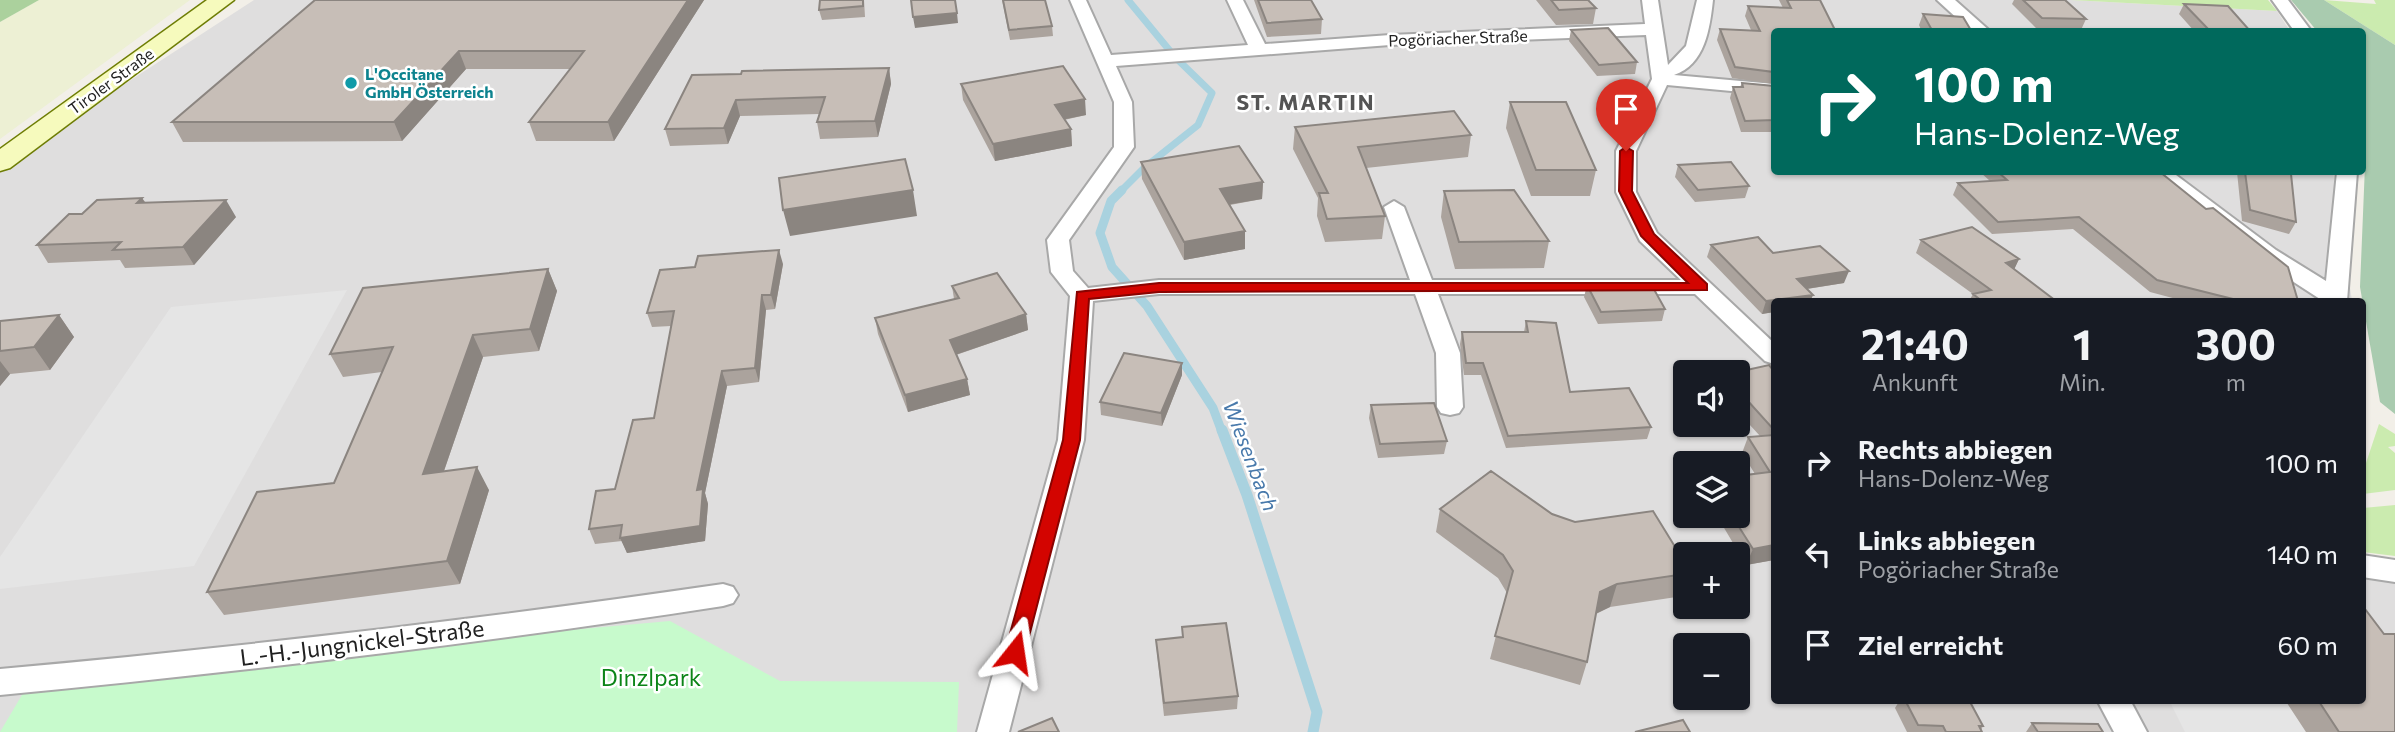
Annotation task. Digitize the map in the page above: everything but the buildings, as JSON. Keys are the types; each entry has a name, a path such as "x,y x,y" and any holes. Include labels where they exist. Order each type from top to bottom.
{"main road":[{"name":"Tiroler Straße","path":"0,162 222,0"}],"street":[{"path":"993,732 1072,440 1082,295 1062,272 1058,240 1124,148 1123,102 1078,0"},
{"path":"1235,0 1260,51"},
{"path":"1650,0 1661,76 1626,151 1626,191 1648,236 1771,353"},
{"path":"1661,76 1674,71 1690,56 1702,32 1705,0"},
{"path":"1945,0 1978,28"},
{"path":"2280,0 2301,28"},
{"name":"Pogöriacher Straße","path":"1106,61 1390,40 1656,29"},
{"path":"1661,76 1771,90"},
{"path":"2164,175 2269,256 2332,298"},
{"path":"2334,298 2347,175"},
{"path":"1394,207 1448,353 1451,407"},
{"path":"1082,295 1159,287 1702,287"},
{"path":"2366,567 2395,571"},
{"name":"L.-H.-Jungnickel-Straße","path":"0,682 191,664 571,618 723,595"},
{"path":"2115,704 2131,732"}],"shaded area":[{"path":"254,0 2071,0 2277,11 2288,28 1771,28 1771,175 2333,175 2352,298 1771,298 1771,704 2366,704 2366,560 2395,565 2395,732 0,732 0,165"},
{"path":"347,290 194,566 0,589 0,557 171,307"},
{"path":"2171,704 2288,704 2306,732 2185,732"}],"green space":[{"path":"0,0 39,0 0,22"},
{"path":"39,0 190,0 0,139 0,22"},
{"path":"2071,0 2268,0 2277,11"},
{"path":"2291,0 2324,0 2395,45 2395,414 2380,402 2366,322 2366,298 2362,298 2360,287 2366,175 2366,28 2314,28"},
{"path":"2324,0 2376,4 2374,0 2395,0 2395,45"},
{"path":"2379,424 2395,434 2395,446 2388,447 2395,453 2395,490 2366,494 2366,463"},
{"path":"2395,505 2395,556 2366,552 2366,508"},
{"name":"Dinzlpark","path":"670,621 780,681 959,682 957,732 0,732 32,678"}],"waterway":[{"name":"Wiesenbach","path":"1128,0 1175,57 1212,93 1198,125 1144,168 1111,201 1100,233 1112,267 1147,306 1213,408 1222,432"},
{"name":"Wiesenbach","path":"1222,430 1247,495 1317,712 1313,732"}],"place":[{"name":"L'Occitane GmbH Österreich","path":"351,83"}],"district":[{"name":"ST. MARTIN","path":"1306,103"}],"route":[{"path":"1015,652 1072,440 1082,295 1159,287 1702,287 1648,236 1626,191 1626,151"}]}
